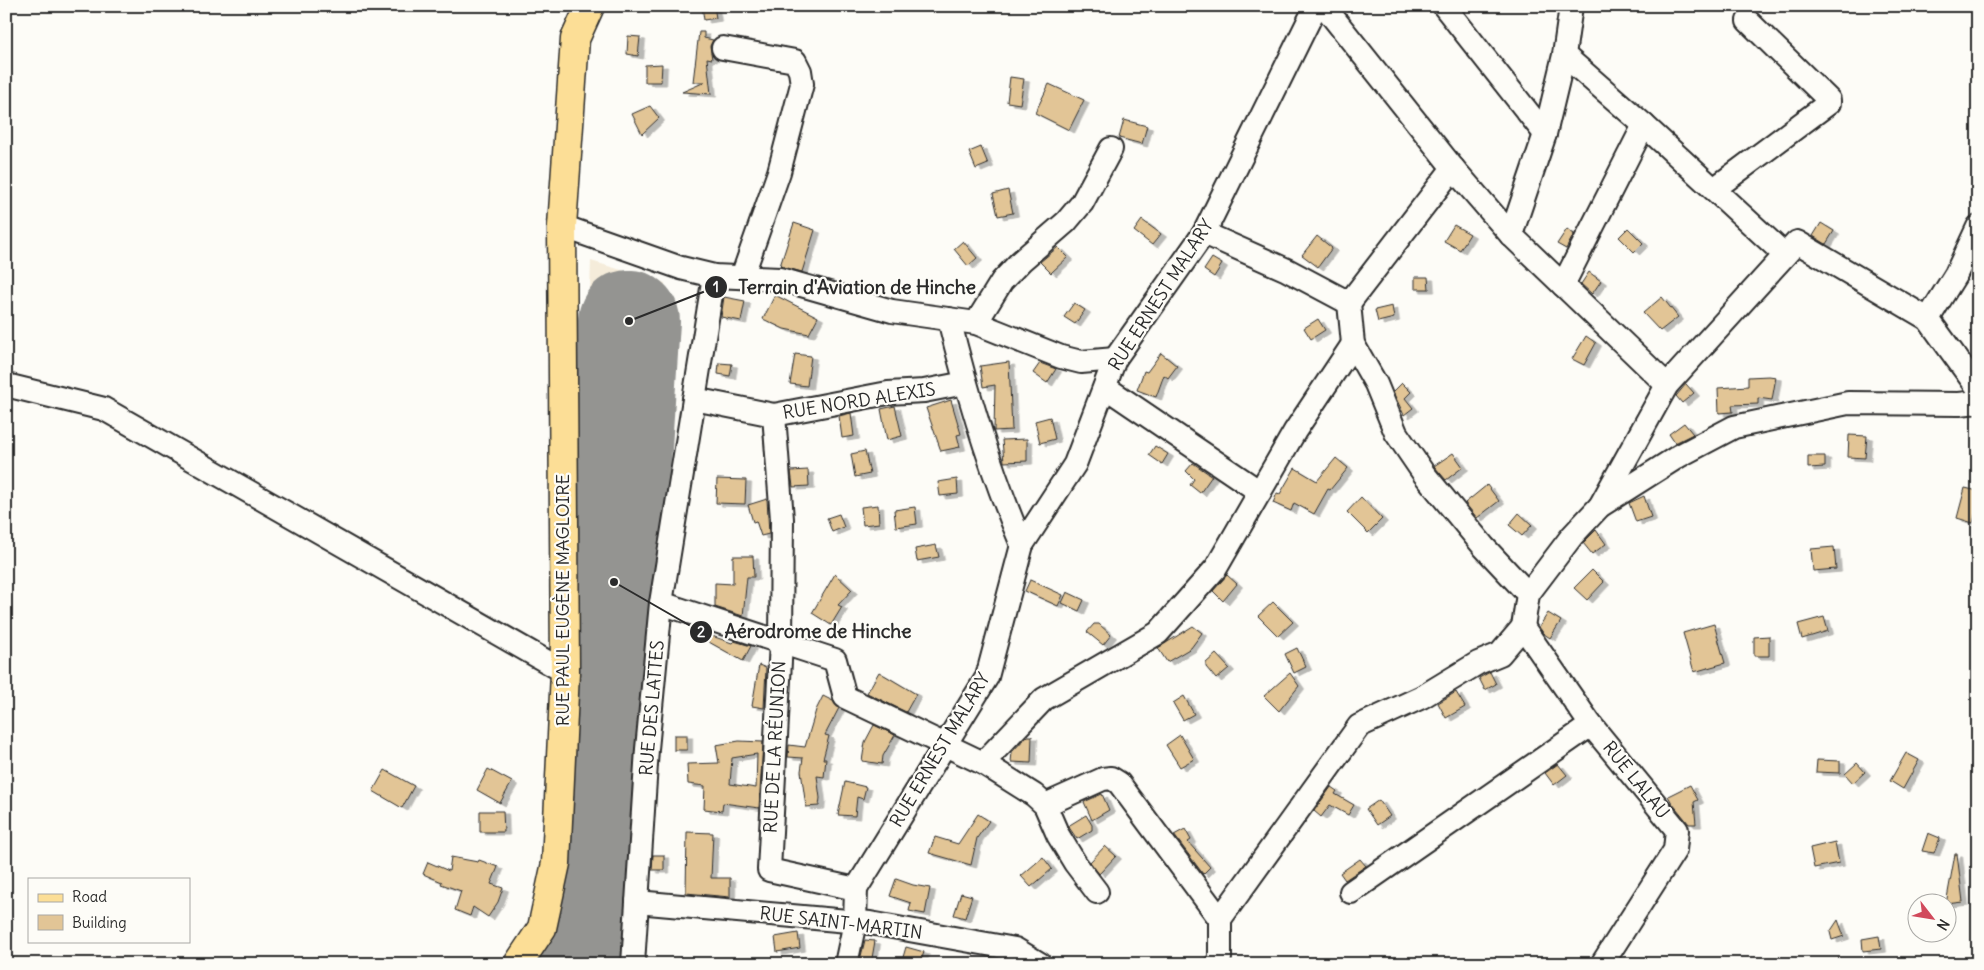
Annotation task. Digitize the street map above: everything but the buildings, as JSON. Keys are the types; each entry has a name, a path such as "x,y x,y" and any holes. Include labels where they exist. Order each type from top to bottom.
{"main road":[{"name":"RUE PAUL EUGÈNE MAGLOIRE","path":"518,964 542,928 556,863 565,672 562,226 575,40 590,6"}],"street":[{"name":"RUE ERNEST MALARY","path":"846,964 855,922 856,889 987,677 1022,546 1075,464 1115,359 1204,232 1316,6"},
{"path":"1324,6 1453,168 1511,234 1667,385"},
{"path":"1444,6 1545,134"},
{"path":"1511,234 1545,134 1564,56 1571,6"},
{"path":"1714,189 1829,103 1829,100 1748,21"},
{"path":"722,48 794,61 800,71 802,84 779,172 742,277"},
{"path":"1564,56 1644,125 1785,255"},
{"path":"1563,285 1644,125"},
{"path":"976,323 1002,281 1020,261 1066,222 1082,203 1111,149"},
{"path":"1453,168 1349,303 1353,344 1376,384 1396,433 1424,474 1484,548 1528,594"},
{"path":"562,226 681,268 714,276 780,279 892,310 976,323 1067,359 1081,362 1115,359"},
{"path":"1928,319 1956,274 1978,227"},
{"path":"1204,232 1287,270 1349,303"},
{"path":"1220,962 1220,919 1360,726 1422,697 1478,663 1500,654 1523,627 1528,594 1572,536 1600,506 1667,385 1797,242 1928,319 1970,362 1978,388"},
{"name":"RUE DES LATTES","path":"633,964 647,749 662,603 714,276"},
{"path":"949,320 965,383 984,438 999,492 1022,546"},
{"path":"983,763 1044,699 1158,633 1216,568 1296,431 1353,344"},
{"name":"RUE NORD ALEXIS","path":"694,398 774,415 888,393 924,391 965,383"},
{"path":"6,385 104,409 565,672"},
{"path":"1105,387 1260,492"},
{"path":"1600,506 1679,456 1734,427 1848,403 1959,404 1978,402"},
{"name":"RUE DE LA RÉUNION","path":"774,415 782,519 781,642 769,870 856,889"},
{"path":"662,603 835,660 845,697 983,763 1034,795 1045,806 1058,835 1075,863 1097,892"},
{"name":"RUE LALAU","path":"1523,627 1591,725 1677,830 1675,850 1602,964"},
{"path":"1351,892 1591,725"},
{"path":"1045,806 1103,779 1111,778 1119,783 1220,919"},
{"name":"RUE SAINT-MARTIN","path":"637,902 855,922 1015,949 1040,964"}],"shaded area":[{"path":"591,261 665,283 624,964 545,964 562,935 571,881"}],"runway":[{"path":"588,964 629,321"}],"place":[{"name":"Terrain d'Aviation de Hinche","path":"629,321"},
{"name":"Aérodrome de Hinche","path":"614,582"}]}
